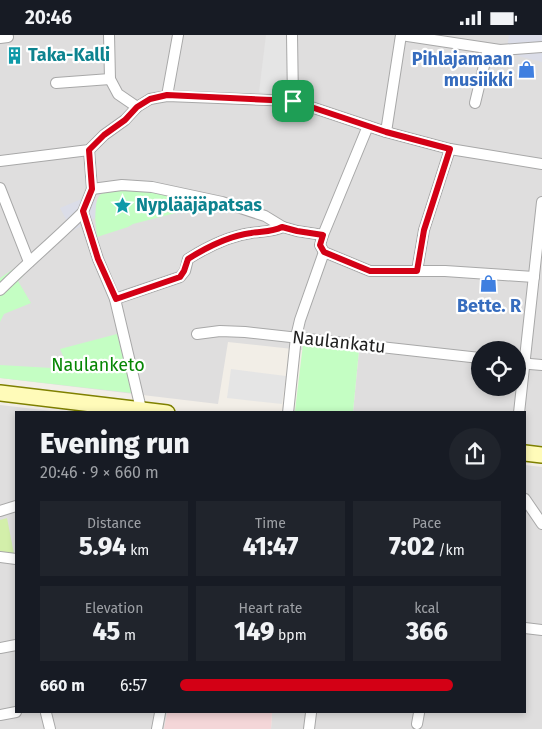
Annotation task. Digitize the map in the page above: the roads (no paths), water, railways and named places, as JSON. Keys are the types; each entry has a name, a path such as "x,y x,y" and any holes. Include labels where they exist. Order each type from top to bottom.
{"main road":[{"path":"0,393 140,403 162,411"},
{"path":"526,453 542,455"}],"street":[{"path":"109,35 110,79 118,94 137,107"},
{"path":"167,95 178,35"},
{"path":"292,35 293,101"},
{"path":"386,132 401,35 488,49 542,47"},
{"path":"475,103 488,49"},
{"path":"56,83 110,79"},
{"path":"0,161 89,150 104,135 125,120 137,107 150,99 167,95 293,101 386,132 450,149 542,164"},
{"path":"368,126 323,235 320,245 324,252 370,271 445,271 534,277"},
{"path":"417,271 424,230 450,149"},
{"path":"0,290 52,243 83,211 92,189 89,150"},
{"path":"92,189 122,185 152,187 222,202 265,216 282,227 323,235"},
{"path":"0,188 29,262"},
{"path":"524,341 534,277 542,202"},
{"path":"83,211 98,259 116,299 140,403"},
{"path":"116,299 180,277 188,259 226,239 250,233 273,231 282,227"},
{"path":"288,411 296,337 300,320 324,252"},
{"name":"Naulankatu","path":"197,334 231,331 471,357"},
{"path":"526,363 542,365"},
{"path":"519,411 520,396"},
{"path":"526,500 542,524"},
{"path":"0,511 15,506"},
{"path":"0,557 15,559"},
{"path":"526,628 542,630"},
{"path":"0,648 15,645"},
{"path":"0,715 15,712"},
{"path":"46,713 50,729"},
{"path":"157,729 160,713"},
{"path":"309,729 311,713"},
{"path":"417,724 418,713"}],"place":[{"name":"Taka-Kalli","path":"14,55"},
{"name":"Pihlajamaan musiikki","path":"527,69"},
{"name":"Nyplääjäpatsas","path":"122,205"},
{"name":"Bette. R","path":"489,283"}],"park label":[{"name":"Naulanketo","path":"98,365"}]}
